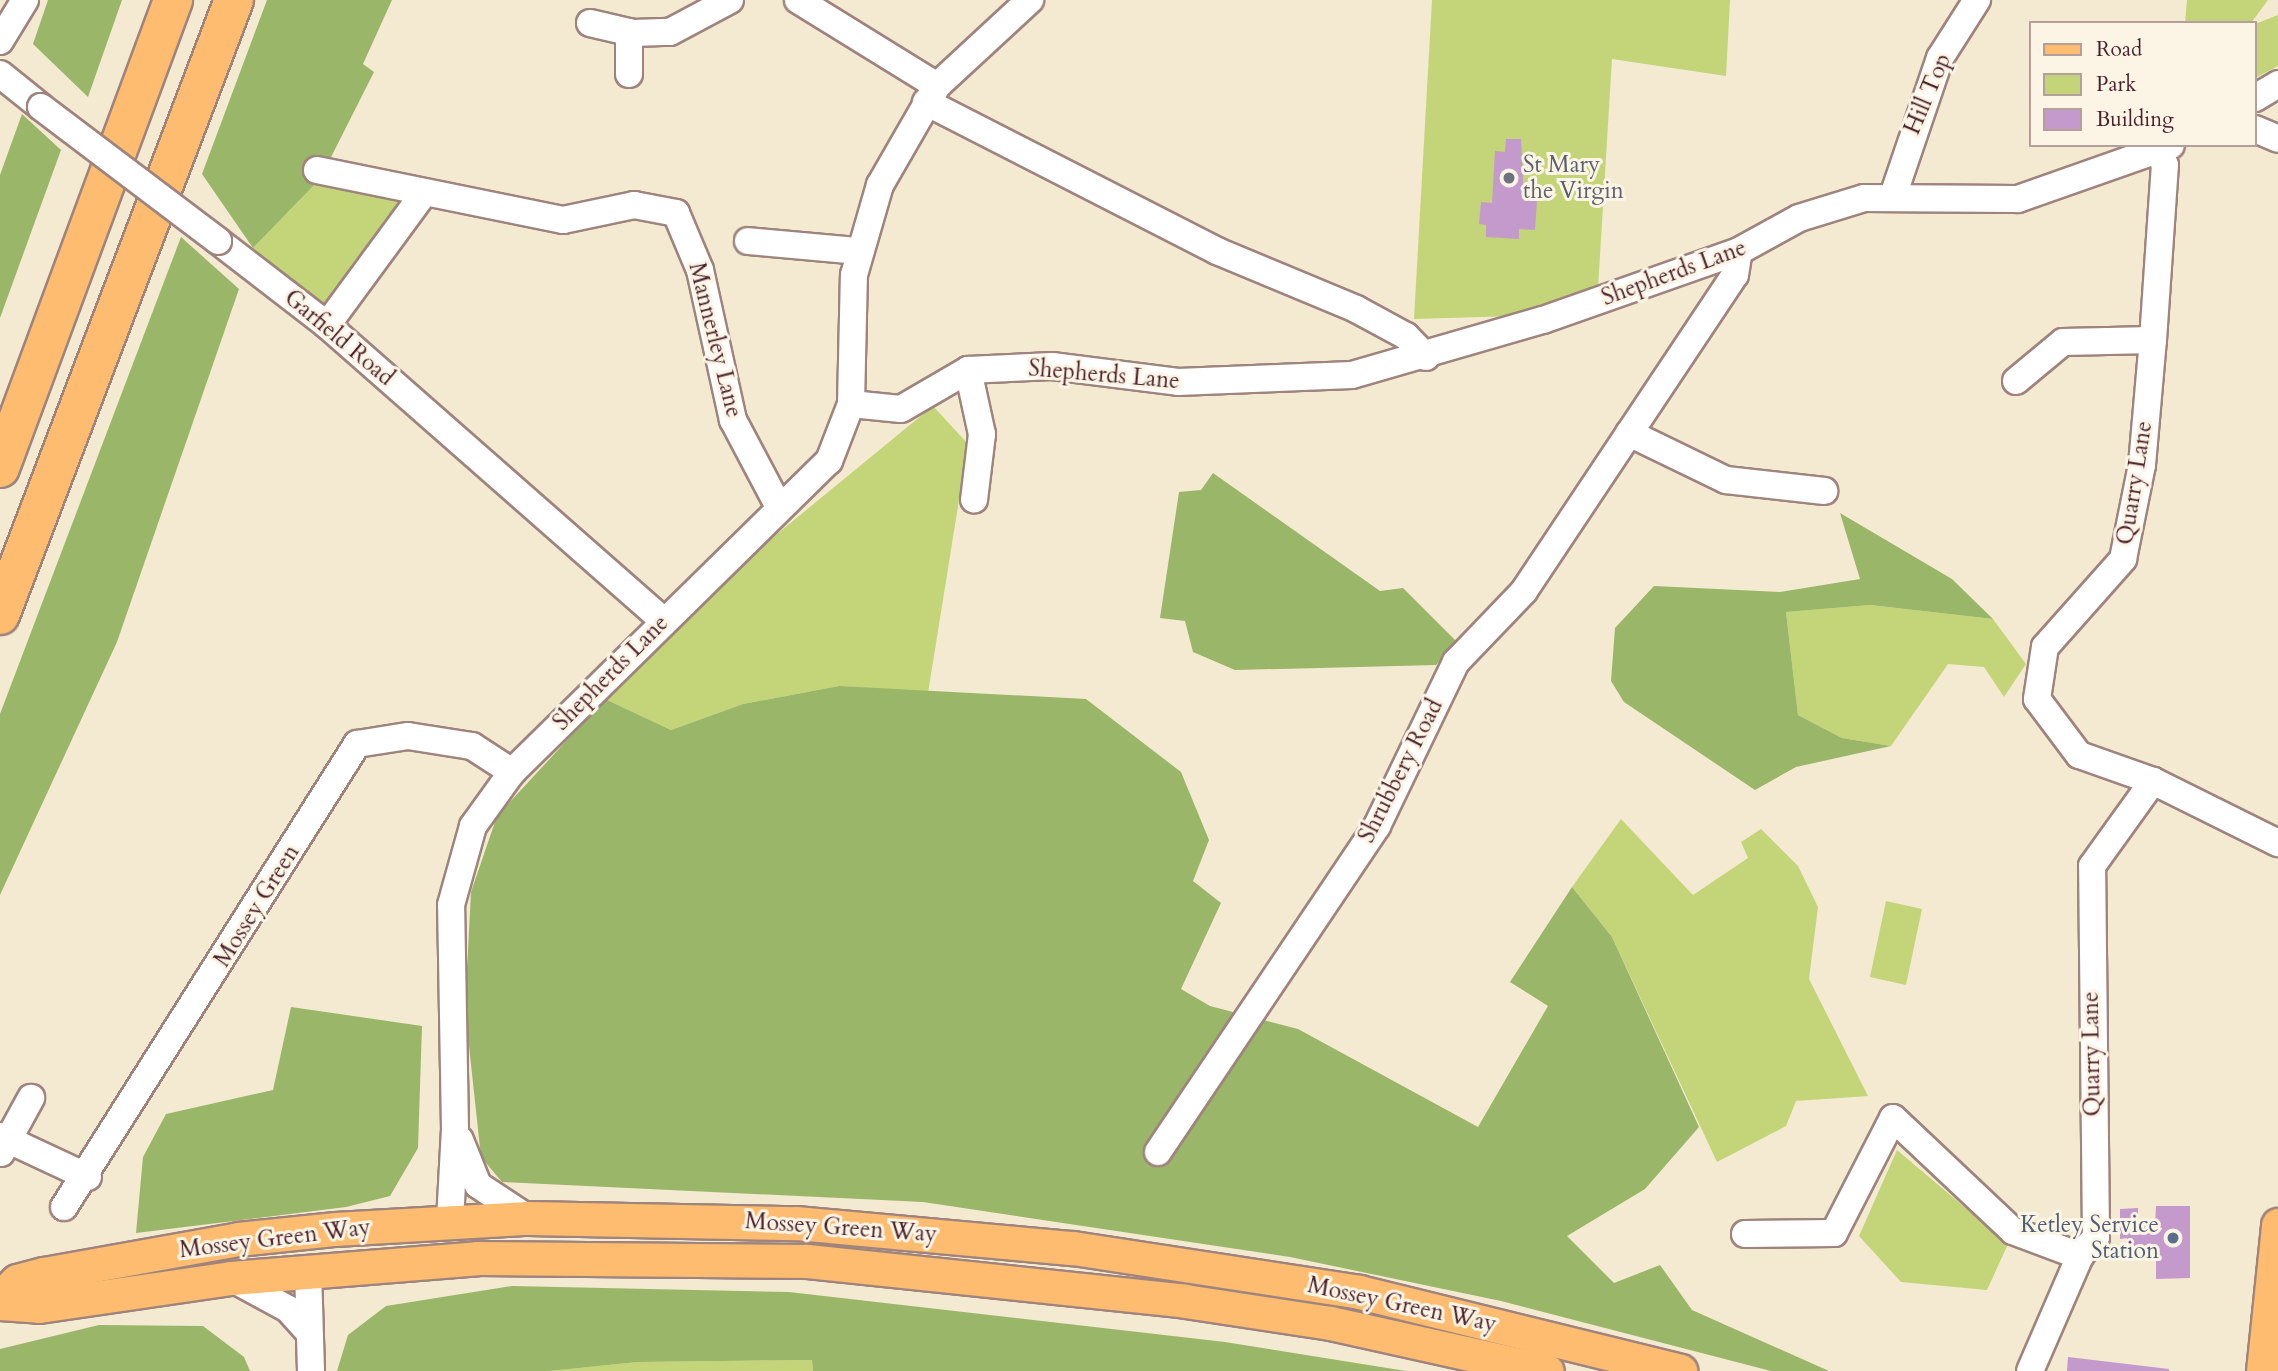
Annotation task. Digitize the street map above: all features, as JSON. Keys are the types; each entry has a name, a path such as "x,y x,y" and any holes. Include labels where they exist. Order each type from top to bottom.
{"highway":[{"path":"0,468 173,0"},
{"path":"0,615 234,0"}],"main road":[{"name":"Mossey Green Way","path":"0,1300 17,1281 44,1274 238,1239 450,1221 528,1218 796,1223 1073,1248 1359,1293 1680,1371"},
{"path":"450,1221 456,1240 478,1245 716,1244 807,1261"},
{"path":"2263,1371 2278,1225"},
{"path":"44,1274 70,1277 280,1247 303,1254 308,1270"},
{"name":"Mossey Green Way","path":"0,1300 39,1306 231,1278 308,1270 589,1255 807,1261 1198,1303 1330,1323 1547,1371"}],"street":[{"path":"0,41 25,0"},
{"path":"590,23 629,32 686,29 730,0"},
{"path":"798,0 932,94 1217,251 1356,309 1406,336 1426,357"},
{"path":"851,404 858,251 893,157 932,94 1030,0"},
{"name":"Hill Top","path":"1894,193 1940,58 1977,0"},
{"path":"629,32 629,74"},
{"name":"Garfield Road","path":"0,74 327,325 664,621"},
{"path":"2257,97 2278,84"},
{"path":"2257,130 2278,139"},
{"name":"Shepherds Lane","path":"450,1221 455,1129 453,895 473,826 512,772 779,507 829,461 851,404 901,409 968,370 1052,366 1178,382 1287,382 1352,375 1426,357 1739,251 1798,218 1894,193 2018,199 2165,148"},
{"name":"Quarry Lane","path":"2165,148 2142,465 2123,559 2045,647 2037,699 2079,755 2153,781 2278,843"},
{"name":"Mannerley Lane","path":"317,170 563,220 634,205 676,213 700,270 733,420 779,507"},
{"path":"327,325 424,193"},
{"path":"748,241 858,251"},
{"name":"Shrubbery Road","path":"1158,1152 1377,826 1456,662 1524,591 1735,275 1739,251"},
{"path":"2016,381 2063,342 2153,340"},
{"path":"968,370 982,434 974,500"},
{"path":"1629,433 1726,480 1824,491"},
{"name":"Mossey Green","path":"65,1207 88,1177 357,744 408,736 471,746 512,772"},
{"name":"Quarry Lane","path":"2030,1371 2080,1256 2096,1237 2092,866 2153,781"},
{"path":"32,1098 4,1144 88,1177"},
{"path":"1745,1234 1834,1233 1893,1118 2013,1231 2080,1256"},
{"path":"455,1129 478,1185 528,1218"},
{"path":"308,1270 311,1371"},
{"path":"231,1278 288,1309 309,1332"}],"green space":[{"path":"48,0 122,0 88,97 33,44"},
{"path":"267,0 392,0 363,64 374,72 320,179 253,248 202,174"},
{"path":"1432,0 1730,0 1726,76 1612,59 1598,288 1515,316 1414,319"},
{"path":"2187,0 2268,0 2252,21 2185,21"},
{"path":"2278,15 2278,66 2257,77 2257,23"},
{"path":"22,114 61,150 0,318 0,175"},
{"path":"320,179 402,199 404,211 325,309 253,248"},
{"path":"181,237 239,289 117,642 0,895 0,714"},
{"path":"933,406 968,444 928,693 839,686 743,704 671,730 605,699 766,543"},
{"path":"1213,473 1380,591 1403,588 1457,642 1436,665 1235,670 1193,652 1185,621 1160,618 1179,492 1201,490"},
{"path":"1840,513 1952,579 1993,619 1870,605 1786,612 1798,715 1842,738 1891,746 1796,767 1755,790 1624,702 1611,681 1615,628 1654,586 1780,592 1860,579"},
{"path":"1870,605 1993,619 2026,664 2004,697 1984,667 1948,664 1891,746 1842,738 1798,715 1786,612"},
{"path":"839,686 1086,699 1181,772 1209,840 1193,881 1221,903 1181,989 1210,1006 1298,1029 1478,1127 1548,1006 1510,982 1572,887 1612,937 1699,1127 1645,1189 1567,1236 1614,1283 1660,1265 1692,1310 1829,1371 1771,1371 1501,1301 1290,1257 923,1202 502,1182 481,1157 465,1009 471,892 497,816 605,699 671,730 743,704"},
{"path":"1621,819 1693,895 1748,858 1741,842 1761,829 1798,866 1818,907 1809,979 1868,1096 1796,1101 1786,1126 1717,1162 1612,937 1572,887"},
{"path":"1886,901 1922,909 1906,985 1870,977"},
{"path":"291,1007 422,1026 418,1148 390,1196 346,1207 136,1233 143,1157 166,1114 273,1090"},
{"path":"1897,1150 2008,1244 1987,1290 1901,1282 1859,1236"},
{"path":"512,1286 789,1292 1225,1342 1406,1371 813,1371 812,1360 638,1362 549,1371 337,1371 348,1335 386,1306"},
{"path":"99,1325 203,1326 244,1357 250,1371 0,1371 0,1349"},
{"path":"812,1360 813,1371 549,1371 638,1362"}],"building":[{"name":"St Mary the Virgin","path":"1506,139 1521,139 1524,201 1537,201 1535,230 1519,229 1519,239 1486,237 1486,225 1479,224 1481,202 1492,203 1495,151 1505,152"},
{"name":"Ketley Service Station","path":"2156,1206 2190,1206 2190,1278 2156,1279 2156,1250 2127,1251 2127,1238 2120,1239 2120,1209 2138,1208 2138,1227 2155,1226"},
{"path":"2068,1357 2169,1369 2169,1371 2067,1371"}],"place":[{"name":"St Mary the Virgin","path":"1509,178"},
{"name":"Ketley Service Station","path":"2173,1238"}]}
